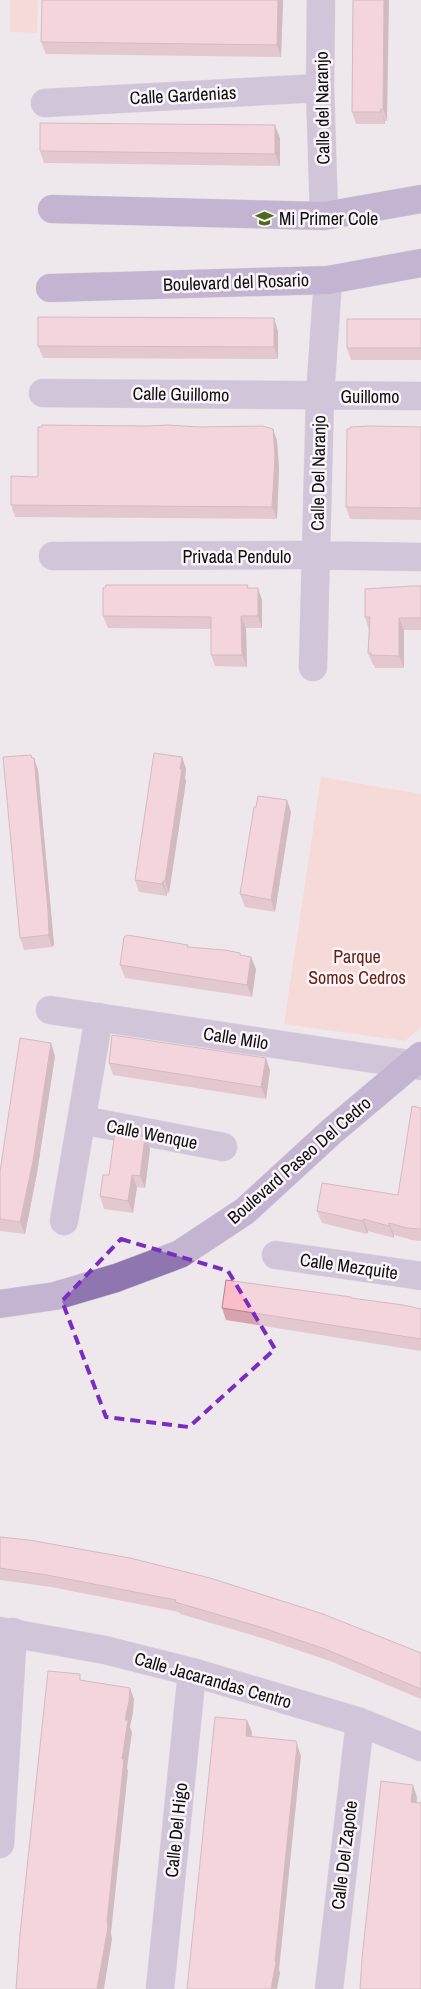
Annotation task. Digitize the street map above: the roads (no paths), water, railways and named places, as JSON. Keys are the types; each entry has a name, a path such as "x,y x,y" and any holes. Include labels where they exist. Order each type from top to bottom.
{"street":[{"name":"Calle del Naranjo","path":"321,0 320,88 324,216"},
{"name":"Calle Gardenias","path":"45,103 320,88"},
{"path":"52,209 324,216 421,199"},
{"name":"Boulevard del Rosario","path":"50,288 328,280 421,263"},
{"name":"Calle Del Naranjo","path":"313,667 320,396 328,280"},
{"name":"Calle Guillomo","path":"43,393 320,396"},
{"name":"Guillomo","path":"320,396 421,396"},
{"name":"Privada Pendulo","path":"52,556 316,555 421,557"},
{"name":"Calle Milo","path":"50,1010 418,1062"},
{"name":"Calle Wenque","path":"64,1221 99,1017"},
{"name":"Boulevard Paseo Del Cedro","path":"0,1304 55,1296 116,1278 180,1254 245,1211 330,1132 418,1062"},
{"name":"Calle Wenque","path":"82,1120 222,1147"},
{"name":"Calle Mezquite","path":"276,1255 421,1276"},
{"path":"0,1844 6,1632"},
{"name":"Calle Jacarandas Centro","path":"6,1632 105,1650 192,1672 360,1722 421,1747"},
{"name":"Calle Del Higo","path":"160,1989 192,1672"},
{"name":"Calle Del Zapote","path":"329,1989 360,1722"}],"place":[{"name":"Mi Primer Cole","path":"265,218"}],"park label":[{"name":"Parque Somos Cedros","path":"357,966"}]}
